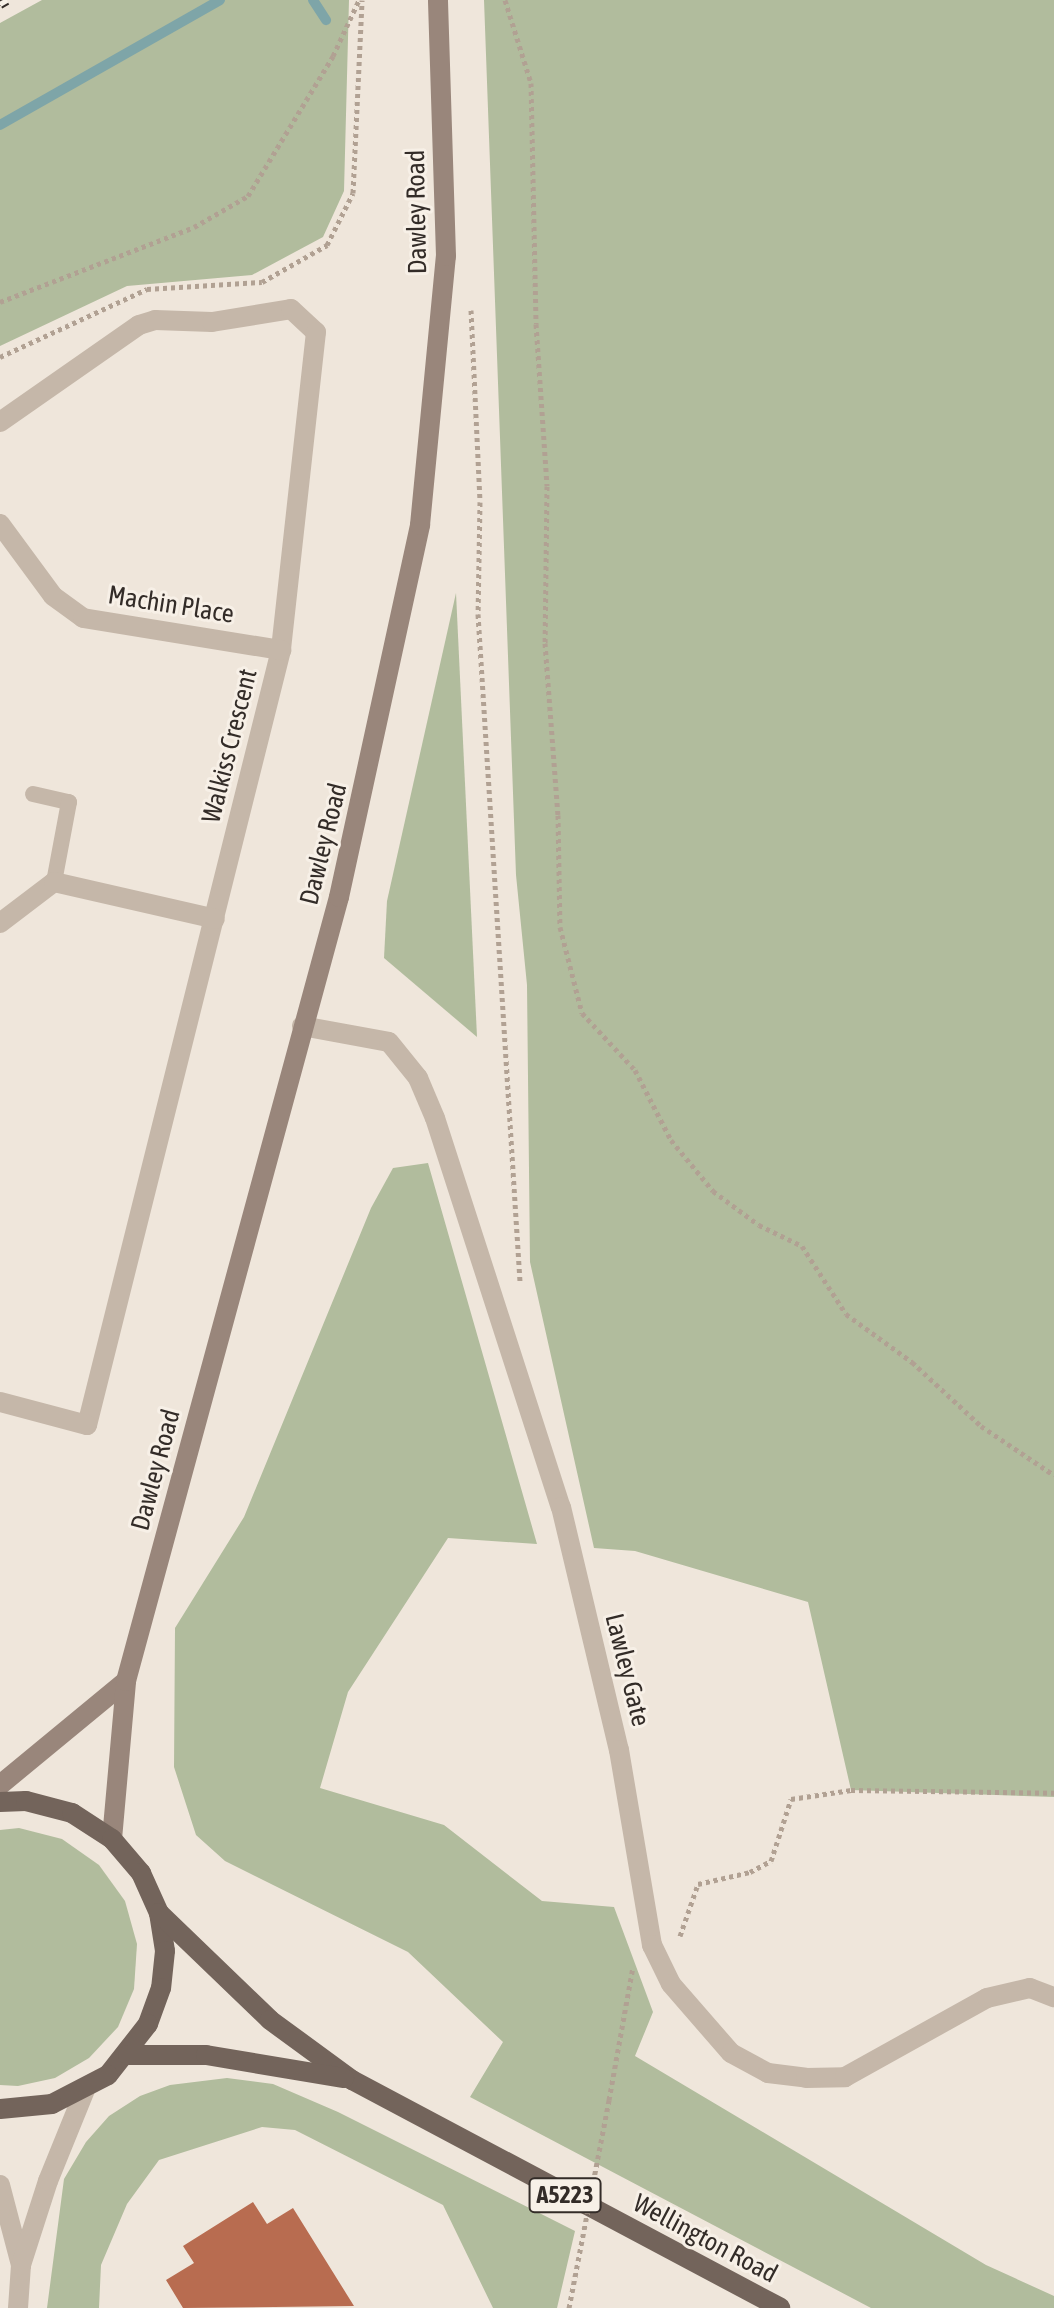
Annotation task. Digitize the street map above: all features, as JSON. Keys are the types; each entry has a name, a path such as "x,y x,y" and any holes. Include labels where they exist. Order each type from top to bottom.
{"main road":[{"name":"A5223","path":"0,1802 26,1801 72,1813 112,1839 141,1873 159,1913 165,1951 161,1988 148,2024 128,2055 85,2090 52,2104 0,2109"},
{"name":"Wellington Road","path":"159,1913 270,2020 352,2080 780,2308"},
{"name":"Wellington Road","path":"128,2055 206,2055 352,2080"}],"street":[{"name":"Dawley Road","path":"112,1839 126,1681 372,758 420,525 446,256 438,0"},
{"name":"Walkiss Crescent","path":"0,422 139,325 257,318 291,309 306,318 316,332 281,650 87,1425 0,1402"},
{"name":"Machin Place","path":"0,524 53,596 83,618 281,650"},
{"path":"0,923 54,882 215,919"},
{"name":"Lawley Gate","path":"302,1026 389,1042 418,1078 435,1118 561,1507 619,1750 652,1945 671,1984 731,2053 768,2073 806,2078 845,2077 987,1998 1030,1988 1054,1997"},
{"path":"0,1785 126,1681"},
{"path":"18,2308 21,2265 48,2181 85,2090"},
{"path":"0,2185 21,2265"}],"lane":[{"path":"33,794 69,802 54,882"}],"path":[{"path":"0,302 194,227 248,196 333,56 361,0"},
{"path":"0,357 147,289 262,282 327,245 353,193 361,0"},
{"path":"505,0 531,83 536,324 547,486 545,643 558,815 560,927 582,1013 635,1070 671,1140 713,1191 759,1225 802,1246 846,1314 912,1362 981,1426 1054,1475"},
{"path":"470,296 480,502 478,614 514,1248 521,1292"},
{"path":"569,2308 637,1950 652,1945 677,1944 698,1884 750,1872 771,1861 791,1799 851,1790 1054,1793"}],"green space":[{"path":"42,0 349,0 344,191 323,237 252,275 127,286 0,346 0,23"},
{"path":"484,0 1054,0 1054,1797 851,1790 808,1602 635,1551 594,1548 530,1262 527,985 516,875"},
{"path":"456,593 477,1037 384,958 387,901"},
{"path":"428,1163 537,1544 448,1538 348,1692 320,1788 444,1825 542,1901 614,1907 653,2012 635,2056 986,2265 1054,2296 1054,2308 871,2308 470,2097 503,2042 408,1952 225,1861 196,1835 174,1767 175,1628 244,1517 371,1208 393,1168"},
{"path":"19,1828 62,1839 99,1865 125,1901 137,1944 134,1989 118,2027 89,2058 55,2078 18,2086 0,2085 0,1830"},
{"path":"227,2078 273,2084 338,2112 575,2231 557,2308 493,2308 443,2205 295,2130 262,2127 159,2160 127,2204 101,2265 99,2308 47,2308 64,2179 86,2142 109,2116 140,2096 170,2085"}],"building":[{"path":"253,2202 267,2224 293,2208 354,2306 183,2308 166,2280 194,2263 183,2246"}],"waterway":[{"path":"0,125 220,0"},
{"path":"313,0 326,20"}],"railway":[{"path":"0,4 7,0"}]}
